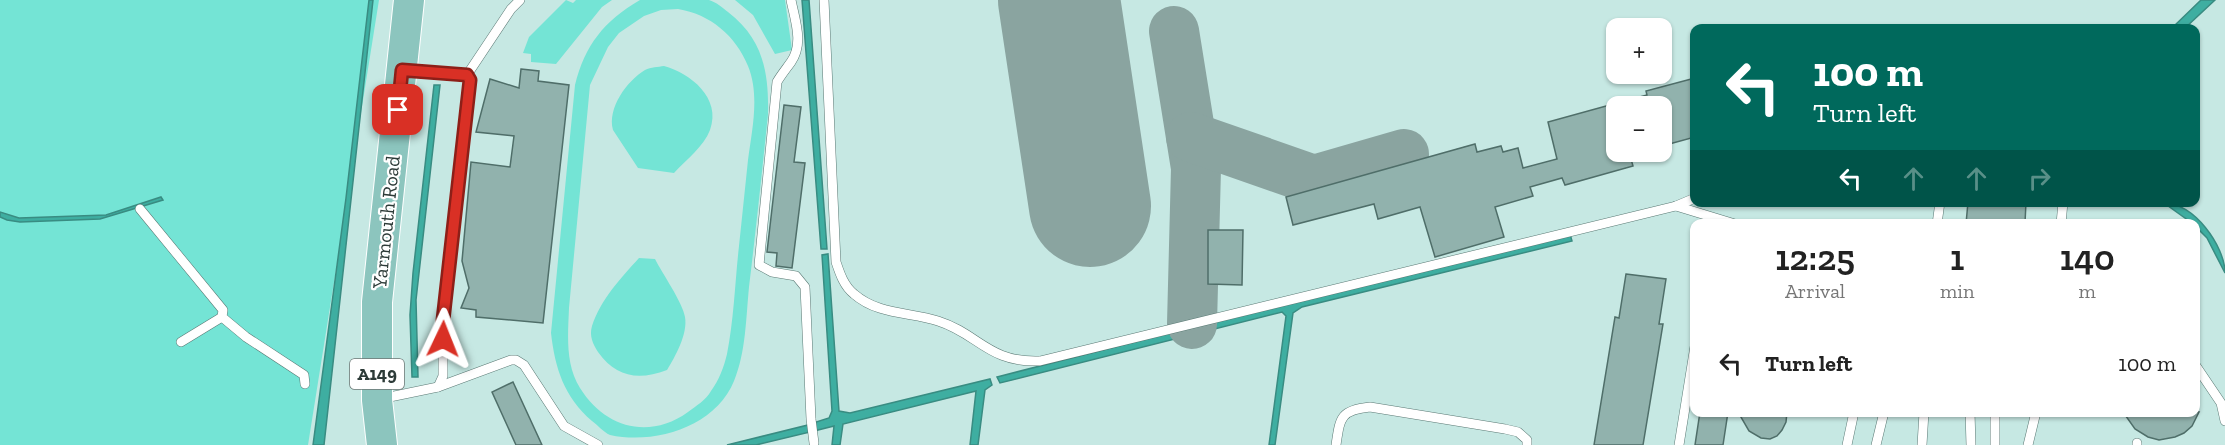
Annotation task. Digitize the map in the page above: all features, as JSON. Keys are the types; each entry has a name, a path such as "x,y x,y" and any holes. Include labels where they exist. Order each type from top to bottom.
{"main road":[{"name":"Yarmouth Road","path":"382,445 377,400 377,302 409,0"}],"lane":[{"path":"467,75 520,0"},
{"path":"791,0 798,43 791,63 784,69 777,82 759,265 772,272 796,276 805,287 814,443"},
{"path":"825,0 837,262 842,280 854,294 870,305 895,314 938,321 1004,357 1022,362 1040,361 1676,206 1690,200"},
{"path":"402,70 467,75"},
{"path":"438,387 443,376 443,320 470,87 467,75"},
{"path":"1676,206 1719,219"},
{"path":"140,209 224,310 222,317 181,342"},
{"path":"222,317 246,337 304,375 304,384"},
{"path":"377,400 438,387 516,360 524,364 564,426 598,445"},
{"path":"2200,372 2221,403 2225,421"},
{"path":"1679,445 1690,377"},
{"path":"1336,445 1339,423 1345,413 1355,408 1370,407 1518,432 1527,440 1527,445"},
{"path":"1847,445 1853,417"},
{"path":"1876,445 1883,417"},
{"path":"1922,445 1924,417"},
{"path":"1970,417 1971,445"},
{"path":"1995,417 1995,445"},
{"path":"2028,445 2035,417"}],"shaded area":[{"path":"0,0 379,0 308,445 0,445"},
{"path":"369,0 373,0 324,445 313,445 346,198"},
{"path":"566,0 573,3 576,0 612,0 602,7 556,64 531,62 531,54 523,53 529,37"},
{"path":"640,0 709,0 717,4 740,22 756,45 765,70 768,99 745,334 738,370 725,397 714,410 682,429 646,437 610,435 582,412 568,392 558,370 551,333 575,85 590,46 606,26","holes":["678,9 711,21 729,36 743,55 754,89 753,125 733,314 723,369 709,394 701,403 673,421 658,426 629,426 615,421 590,402 575,379 570,359 569,308 590,85 608,47 619,33 644,16 661,10"]},
{"path":"735,0 785,0 792,50 775,54 753,15"},
{"path":"802,0 809,0 827,249 821,249"},
{"path":"2201,0 2215,0 2189,24 2176,24"},
{"path":"664,66 684,74 693,81 708,98 712,107 713,118 707,136 674,173 638,168 613,130 612,122 616,104 625,88 645,70"},
{"path":"434,85 440,85 416,300 418,377 412,377 410,315 413,273"},
{"path":"161,197 163,200 100,219 20,222 0,217 0,212 19,218 106,215"},
{"path":"2170,207 2179,207 2197,219 2186,219"},
{"path":"2200,222 2220,251 2225,273 2207,238 2200,231"},
{"path":"1570,234 1572,241 1302,307 1293,313 1275,445 1269,445 1286,316 1282,312 1000,383 997,377 1271,307"},
{"path":"828,254 839,411 850,413 990,379 992,385 985,390 978,445 970,445 976,391 843,424 840,445 832,445 834,426 814,431 813,423 829,418 832,411 822,255"},
{"path":"639,258 655,259 683,311 685,331 667,370 637,376 620,372 612,367 598,352 591,333 596,316 606,298"},
{"path":"808,425 810,432 756,445 727,445"}],"building":[{"path":"521,69 539,71 538,81 569,85 543,323 476,317 476,310 461,308 469,288 462,261 471,162 510,167 514,136 476,132 490,79 519,88"},
{"path":"1690,79 1690,138 1672,143 1672,96 1643,96 1647,95 1646,91"},
{"path":"784,105 801,107 794,162 805,163 792,268 776,266 777,253 767,252"},
{"path":"1606,106 1606,162 1632,162 1633,166 1565,185 1562,178 1530,187 1533,196 1495,207 1504,237 1435,257 1420,207 1378,219 1374,204 1293,225 1286,197 1475,144 1477,152 1501,146 1503,152 1518,148 1523,168 1557,159 1548,122"},
{"path":"1968,207 2026,207 2025,219 1966,219"},
{"path":"1208,230 1243,230 1242,285 1208,284"},
{"path":"1626,274 1666,279 1659,324 1663,324 1643,445 1594,445 1615,317 1619,318"},
{"path":"513,382 542,445 516,445 492,392"},
{"path":"1699,417 1727,417 1723,445 1695,445"},
{"path":"1741,417 1786,417 1782,430 1770,439 1761,438 1749,431"},
{"path":"2127,417 2196,417 2192,426 2175,437 2159,440 2148,437 2135,429"}],"taxiway":[{"path":"1174,31 1196,168 1192,324"},
{"path":"1191,137 1314,180 1404,154"}],"runway":[{"path":"1059,0 1090,206"}],"route":[{"path":"398,110 402,70 467,75 470,80 443,320 443,339"}]}
